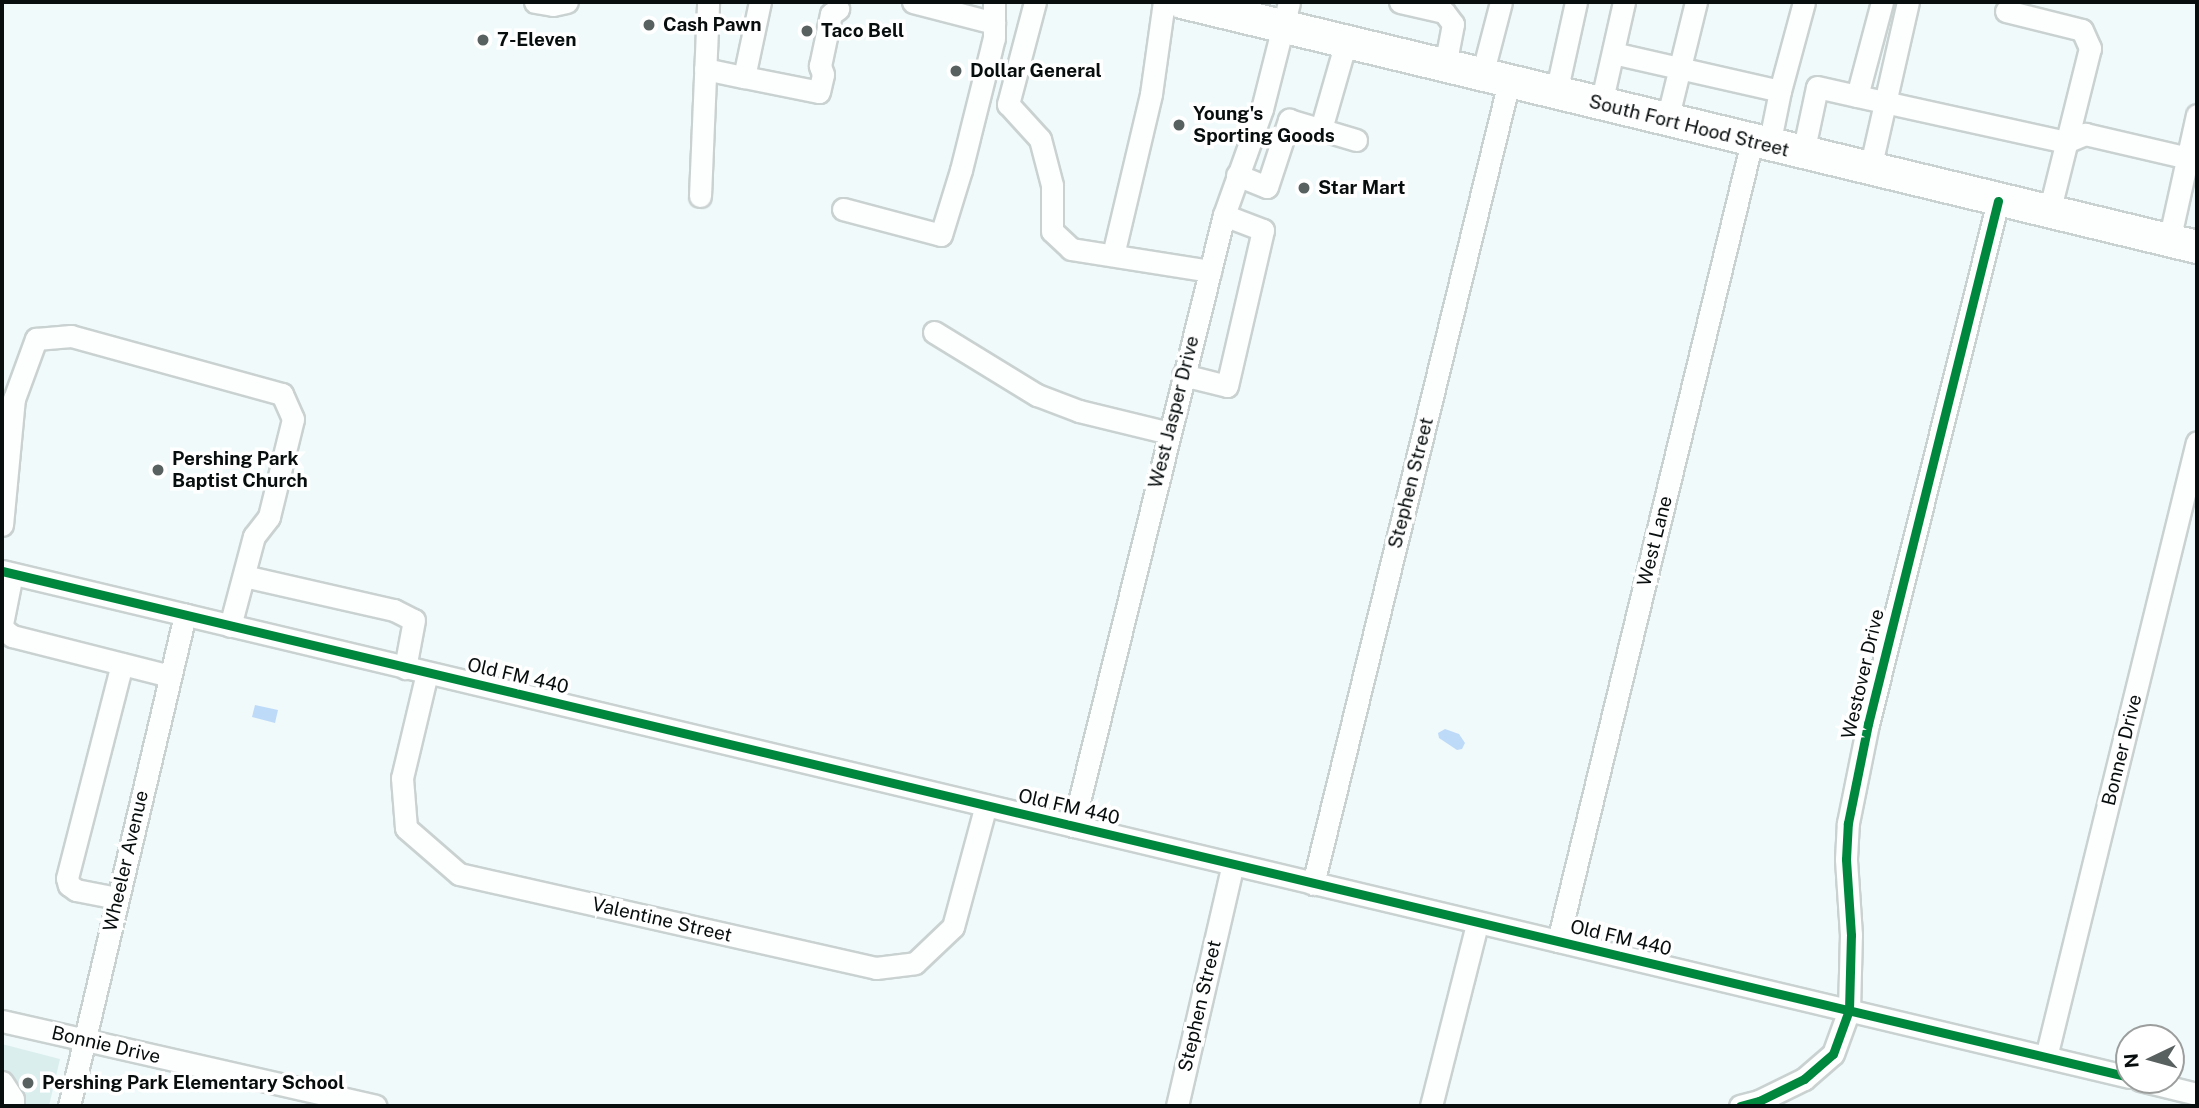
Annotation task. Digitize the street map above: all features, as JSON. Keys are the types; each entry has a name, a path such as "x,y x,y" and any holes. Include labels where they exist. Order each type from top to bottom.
{"highway":[{"name":"South Fort Hood Street","path":"1181,2 1287,14 1346,42 2183,244"}],"street":[{"path":"534,2 553,5 566,2"},
{"path":"700,196 708,2"},
{"path":"744,76 760,2"},
{"path":"913,2 994,23"},
{"path":"843,209 941,234 961,170 994,38 994,2"},
{"path":"1035,2 1009,104 1040,139 1052,185 1052,231 1071,249 1210,271"},
{"path":"1113,255 1151,94 1164,2"},
{"path":"1400,2 1444,12 1453,23 1445,66"},
{"name":"Stephen Street","path":"1313,884 1496,78 1502,2"},
{"path":"1556,93 1576,2"},
{"path":"1601,104 1624,2"},
{"path":"1667,120 1696,2"},
{"name":"West Lane","path":"1558,941 1761,143 1780,91 1804,2"},
{"path":"1857,96 1882,2"},
{"path":"1870,169 1908,2"},
{"path":"705,69 819,92 823,74 820,66 831,14 839,5"},
{"path":"2007,11 2082,30 2090,48 2049,212"},
{"name":"West Jasper Drive","path":"1073,826 1224,215 1255,127 1287,14"},
{"path":"1321,130 1346,42"},
{"path":"1613,53 1780,91"},
{"path":"1803,153 1816,87 2066,142 2085,134 2188,158"},
{"path":"2183,244 2188,158 2197,115"},
{"path":"1237,175 1267,187 1289,120 1356,140"},
{"path":"1255,127 1283,138"},
{"name":"Westover Drive","path":"1740,1106 1759,1101 1804,1079 1833,1054 1849,1010 1851,935 1846,859 1848,823 1868,724 1998,201"},
{"path":"1183,375 1227,386 1263,230 1224,215"},
{"path":"934,332 1037,395 1079,411 1169,433"},
{"path":"2,525 14,400 36,339 71,336 282,394 293,419 269,517 254,536 230,626"},
{"name":"Bonner Drive","path":"2046,1057 2197,442"},
{"path":"7,572 2,626 12,636 170,676"},
{"name":"Old FM 440","path":"7,572 1477,924 2115,1074"},
{"path":"243,576 394,610 415,620 405,668"},
{"name":"Wheeler Avenue","path":"69,1106 185,615"},
{"path":"117,898 76,890 69,885 67,878 122,664"},
{"name":"Valentine Street","path":"427,673 402,778 406,828 459,874 876,968 915,963 953,927 986,805"},
{"name":"Stephen Street","path":"1177,1106 1234,864"},
{"path":"1431,1106 1477,924"},
{"name":"Bonnie Drive","path":"2,1021 374,1106"},
{"path":"2,1082 13,1099 13,1106"}],"shaded area":[{"name":"Pershing Park Elementary School","path":"2,1044 60,1059 49,1106 2,1106"}],"water":[{"path":"255,705 278,710 275,723 252,717"},
{"path":"1445,729 1459,734 1465,743 1462,749 1457,750 1439,738 1438,733"}],"cycle path":[{"path":"1740,1106 1759,1101 1804,1079 1833,1054 1849,1010 1851,935 1846,859 1848,823 1868,724 1998,201"},
{"path":"2,571 2115,1074"}],"place":[{"name":"Cash Pawn","path":"649,25"},
{"name":"Taco Bell","path":"807,31"},
{"name":"7-Eleven","path":"483,40"},
{"name":"Dollar General","path":"956,71"},
{"name":"Young's Sporting Goods","path":"1179,125"},
{"name":"Star Mart","path":"1304,188"},
{"name":"Pershing Park Baptist Church","path":"158,470"},
{"name":"Pershing Park Elementary School","path":"28,1083"}]}
